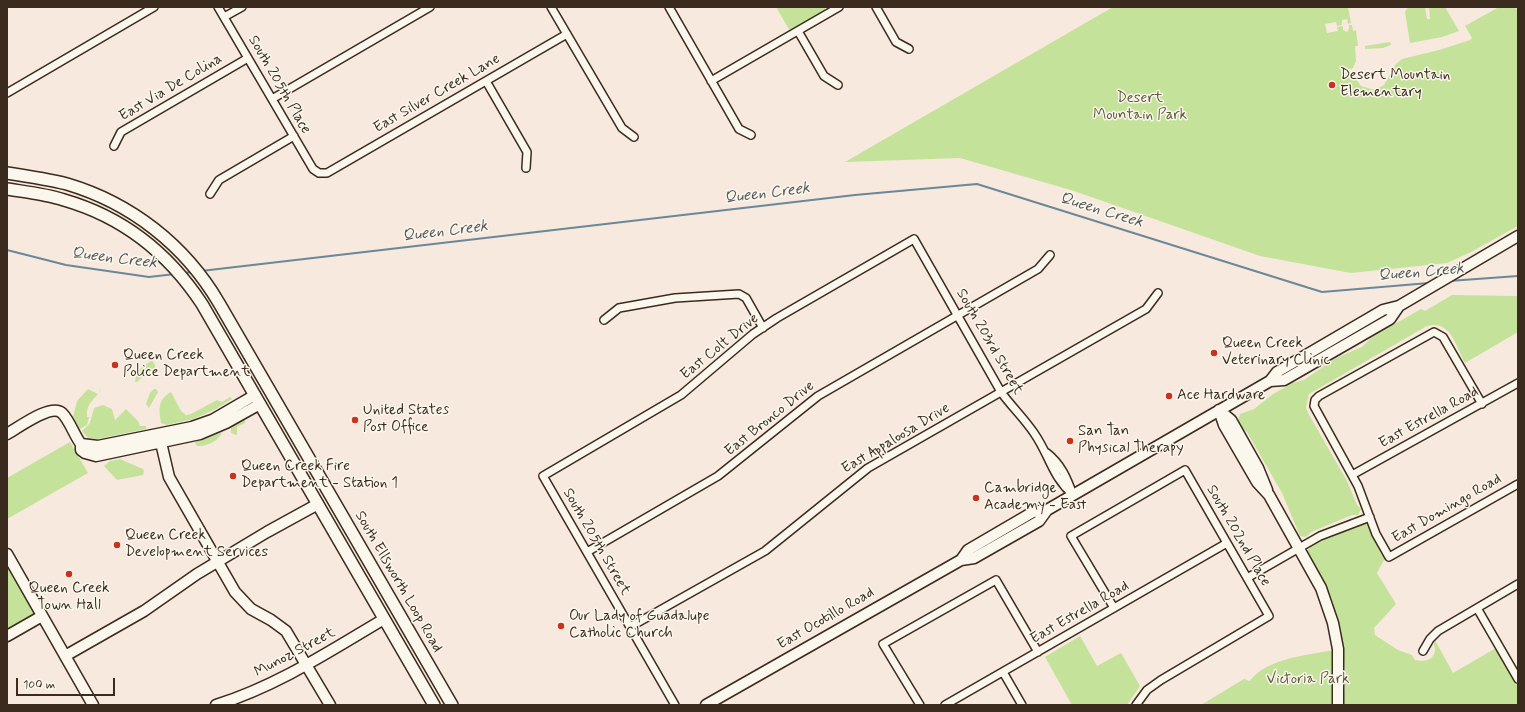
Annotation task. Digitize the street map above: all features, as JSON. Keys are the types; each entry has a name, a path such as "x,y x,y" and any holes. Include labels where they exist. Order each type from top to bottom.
{"main road":[{"name":"South Ellsworth Loop Road","path":"7,173 52,180 91,192 129,211 169,241 197,270 219,303 452,705"},
{"name":"South Ellsworth Loop Road","path":"7,189 52,197 77,204 113,219 147,242 177,271 202,304 434,705"},
{"path":"318,504 330,495"},
{"path":"384,619 398,611"}],"street":[{"path":"7,93 154,7"},
{"name":"South 205th Place","path":"218,7 312,169 319,173"},
{"path":"224,17 242,7"},
{"path":"272,98 430,7"},
{"path":"551,7 622,128 634,137"},
{"path":"669,7 739,129 751,135"},
{"path":"711,81 839,7"},
{"path":"876,7 896,42 909,49"},
{"path":"798,30 824,76 838,85"},
{"name":"East Silver Creek Lane","path":"319,173 327,173 567,34"},
{"name":"East Via De Colina","path":"114,146 121,132 248,58"},
{"path":"486,81 527,152 526,168"},
{"path":"210,194 219,180 294,136"},
{"name":"East Ocotillo Road","path":"706,705 961,560 968,550 1033,512 1047,510 1270,381 1277,372 1383,310 1399,306 1518,236"},
{"name":"South 203rd Street","path":"914,239 1001,392 1012,408 1033,432 1047,454 1050,465 1061,484 1073,495"},
{"name":"East Colt Drive","path":"542,476 681,395 763,328 914,239"},
{"name":"East Bronco Drive","path":"586,552 718,476 818,396 1038,269 1050,256"},
{"name":"East Appaloosa Drive","path":"630,627 765,551 868,468 1146,309 1158,293"},
{"path":"604,320 618,308 675,298 739,294 746,298 763,328"},
{"path":"1247,578 1320,536 1370,517 1352,475 1315,411 1314,403 1317,397 1429,333 1437,332 1443,337 1482,404"},
{"name":"East Estrella Road","path":"1352,475 1518,383"},
{"path":"7,434 53,409 63,414 81,444 81,450 85,453 96,456 203,424 257,400"},
{"path":"1219,410 1231,420 1258,468 1269,495 1321,588 1333,623 1338,649 1338,705"},
{"path":"159,438 172,483 216,562 242,601 286,631 308,665 330,705"},
{"name":"South 202nd Place","path":"1114,608 1071,536 1185,470 1269,616 1161,680 1147,690 1136,705"},
{"name":"South 205th Street","path":"542,476 675,705"},
{"name":"East Domingo Road","path":"1370,517 1376,534 1390,557 1518,484"},
{"path":"65,656 154,605 216,562 318,504"},
{"name":"East Estrella Road","path":"945,705 1227,543"},
{"path":"7,554 93,705"},
{"path":"920,705 883,644 996,580 1038,652"},
{"path":"1423,651 1430,639 1438,631 1518,584"},
{"path":"1477,608 1518,679"},
{"path":"7,636 42,616"},
{"name":"Munoz Street","path":"216,705 260,689 308,665 384,619"},
{"path":"1003,672 1022,705"}],"green space":[{"path":"776,7 824,7 826,10 790,31"},
{"name":"Desert Mountain Park","path":"1113,7 1348,7 1351,23 1348,24 1347,19 1342,20 1342,25 1337,26 1336,22 1325,24 1327,33 1338,31 1337,27 1343,26 1343,30 1347,32 1349,25 1352,25 1353,31 1356,30 1358,46 1355,46 1356,61 1353,68 1347,70 1348,77 1354,76 1361,86 1375,90 1384,85 1396,64 1402,59 1439,50 1470,40 1472,38 1465,26 1499,7 1515,7 1518,11 1518,226 1471,252 1447,263 1351,273 1260,256 1074,191 960,158 845,162"},
{"path":"1408,7 1425,7 1427,19 1430,19 1429,7 1445,7 1459,31 1442,37 1410,43 1405,12"},
{"path":"1390,42 1391,45 1383,48 1365,49 1365,46"},
{"path":"1452,295 1518,296 1518,332 1465,363 1452,336 1447,330 1435,325 1427,326 1309,394 1306,407 1308,413 1347,481 1357,505 1361,509 1358,515 1352,515 1311,532 1306,537 1300,536 1282,493 1247,432 1242,429 1238,421 1240,414 1254,409 1273,394 1293,383 1304,380 1336,358 1362,347 1372,337 1421,309 1425,311"},
{"path":"152,360 155,365 155,370 145,374 137,382 135,382 137,371"},
{"path":"88,389 98,394 88,407 87,417 89,417 87,425 80,429 73,417 77,401"},
{"path":"154,389 158,392 149,408 146,404 150,393"},
{"path":"171,392 181,411 186,415 191,414 217,400 222,402 230,397 232,399 214,410 193,419 167,425 161,423 160,405 163,398"},
{"path":"103,405 112,409 115,420 126,409 138,421 140,426 146,426 146,429 97,439 88,438 82,431 90,423 94,408"},
{"path":"245,417 245,423 237,427 237,435 231,433 231,425"},
{"path":"222,432 215,441 208,444 197,446 195,442"},
{"path":"70,442 88,473 7,519 7,478"},
{"path":"120,459 143,469 143,475 117,480 104,466 110,461"},
{"path":"1363,524 1367,524 1369,526 1381,554 1385,558 1377,573 1396,604 1374,628 1375,635 1398,650 1412,655 1415,660 1418,661 1428,660 1433,656 1435,650 1435,640 1453,673 1496,648 1518,685 1518,705 1343,705 1345,666 1343,646 1333,607 1326,588 1307,553 1315,543"},
{"path":"7,554 42,616 7,636"},
{"path":"1080,636 1097,666 1121,653 1140,686 1127,705 1072,705 1045,657"},
{"name":"Victoria Park","path":"1334,650 1333,705 1201,705 1244,679 1250,681 1257,673 1277,662"}],"waterway":[{"name":"Queen Creek","path":"201,271 855,195 977,184 1322,292 1429,283"},
{"name":"Queen Creek","path":"7,250 66,265 149,277 175,274"},
{"name":"Queen Creek","path":"183,273 193,272"},
{"name":"Queen Creek","path":"1449,281 1518,276"}],"place":[{"name":"Desert Mountain Elementary","path":"1332,85"},
{"name":"Queen Creek Veterinary Clinic","path":"1214,353"},
{"name":"Queen Creek Police Department","path":"115,365"},
{"name":"Ace Hardware","path":"1169,396"},
{"name":"United States Post Office","path":"355,420"},
{"name":"San Tan Physical Therapy","path":"1070,441"},
{"name":"Queen Creek Fire Department - Station 1","path":"233,476"},
{"name":"Cambridge Academy - East","path":"976,498"},
{"name":"Queen Creek Development Services","path":"117,545"},
{"name":"Queen Creek Town Hall","path":"69,574"},
{"name":"Our Lady of Guadalupe Catholic Church","path":"561,626"}]}
